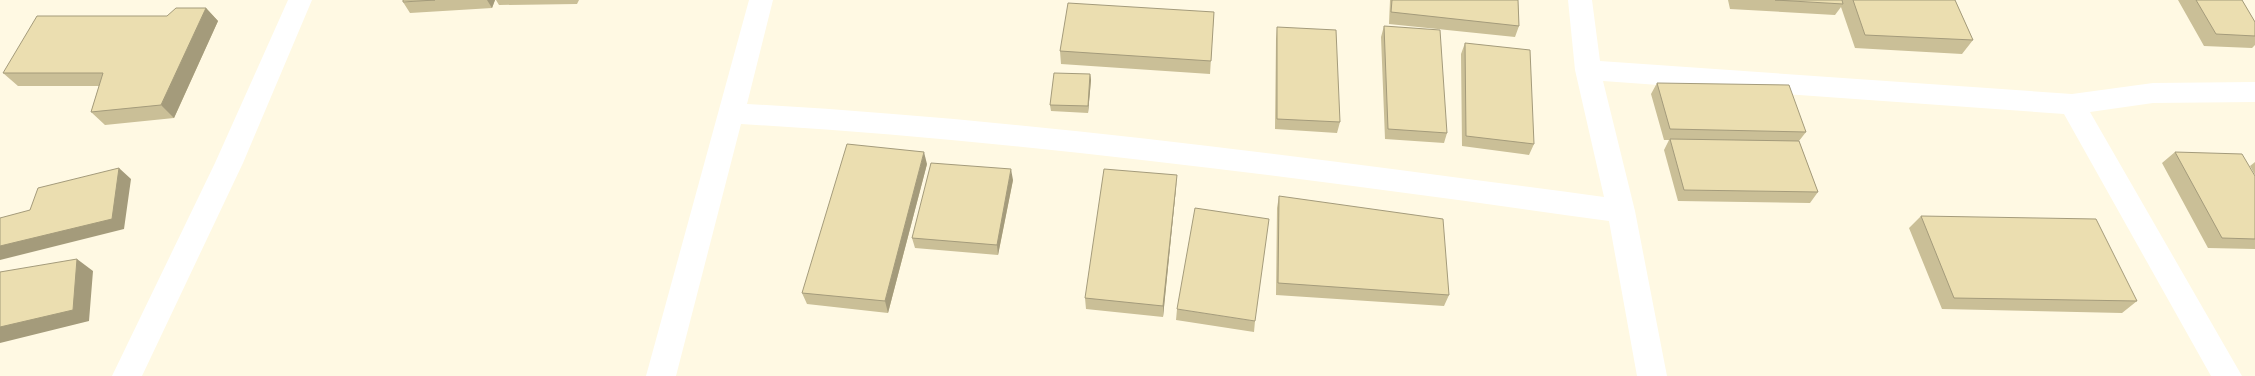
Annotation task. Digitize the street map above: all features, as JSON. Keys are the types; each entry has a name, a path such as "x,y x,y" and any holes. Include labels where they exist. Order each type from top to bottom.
{"street":[{"path":"127,376 229,163 300,0"},
{"path":"661,376 761,0"},
{"path":"1580,0 1588,70 1621,211 1652,376"},
{"path":"1588,70 2072,104 2153,93 2255,92"},
{"path":"2072,104 2227,376"},
{"path":"731,113 855,120 1249,160 1621,211"}],"building":[{"path":"403,0 435,0 403,2"},
{"path":"1392,0 1518,0 1519,26 1391,12"},
{"path":"1775,0 1842,0 1843,4"},
{"path":"1853,0 1955,0 1973,40 1865,35"},
{"path":"2196,0 2242,0 2255,22 2255,36 2216,34"},
{"path":"1068,3 1214,12 1211,61 1060,51"},
{"path":"176,8 206,8 161,105 91,112 103,73 3,73 37,16 167,16"},
{"path":"1384,26 1440,30 1447,133 1388,129"},
{"path":"1277,27 1336,30 1340,122 1277,119"},
{"path":"1465,43 1530,50 1534,144 1466,136"},
{"path":"1054,73 1090,74 1088,106 1050,105"},
{"path":"1657,83 1789,85 1806,132 1670,129"},
{"path":"1670,139 1799,141 1818,192 1684,190"},
{"path":"847,144 924,152 885,301 802,293"},
{"path":"2175,152 2242,154 2255,176 2255,239 2222,238"},
{"path":"931,163 1011,169 997,245 912,238"},
{"path":"119,168 112,219 0,246 0,218 30,210 38,188"},
{"path":"1104,169 1177,175 1163,306 1085,298"},
{"path":"1279,196 1443,219 1449,295 1278,283"},
{"path":"1195,208 1269,219 1255,321 1177,309"},
{"path":"1921,216 2096,219 2137,301 1954,298"},
{"path":"77,259 73,310 0,327 0,272"}]}
